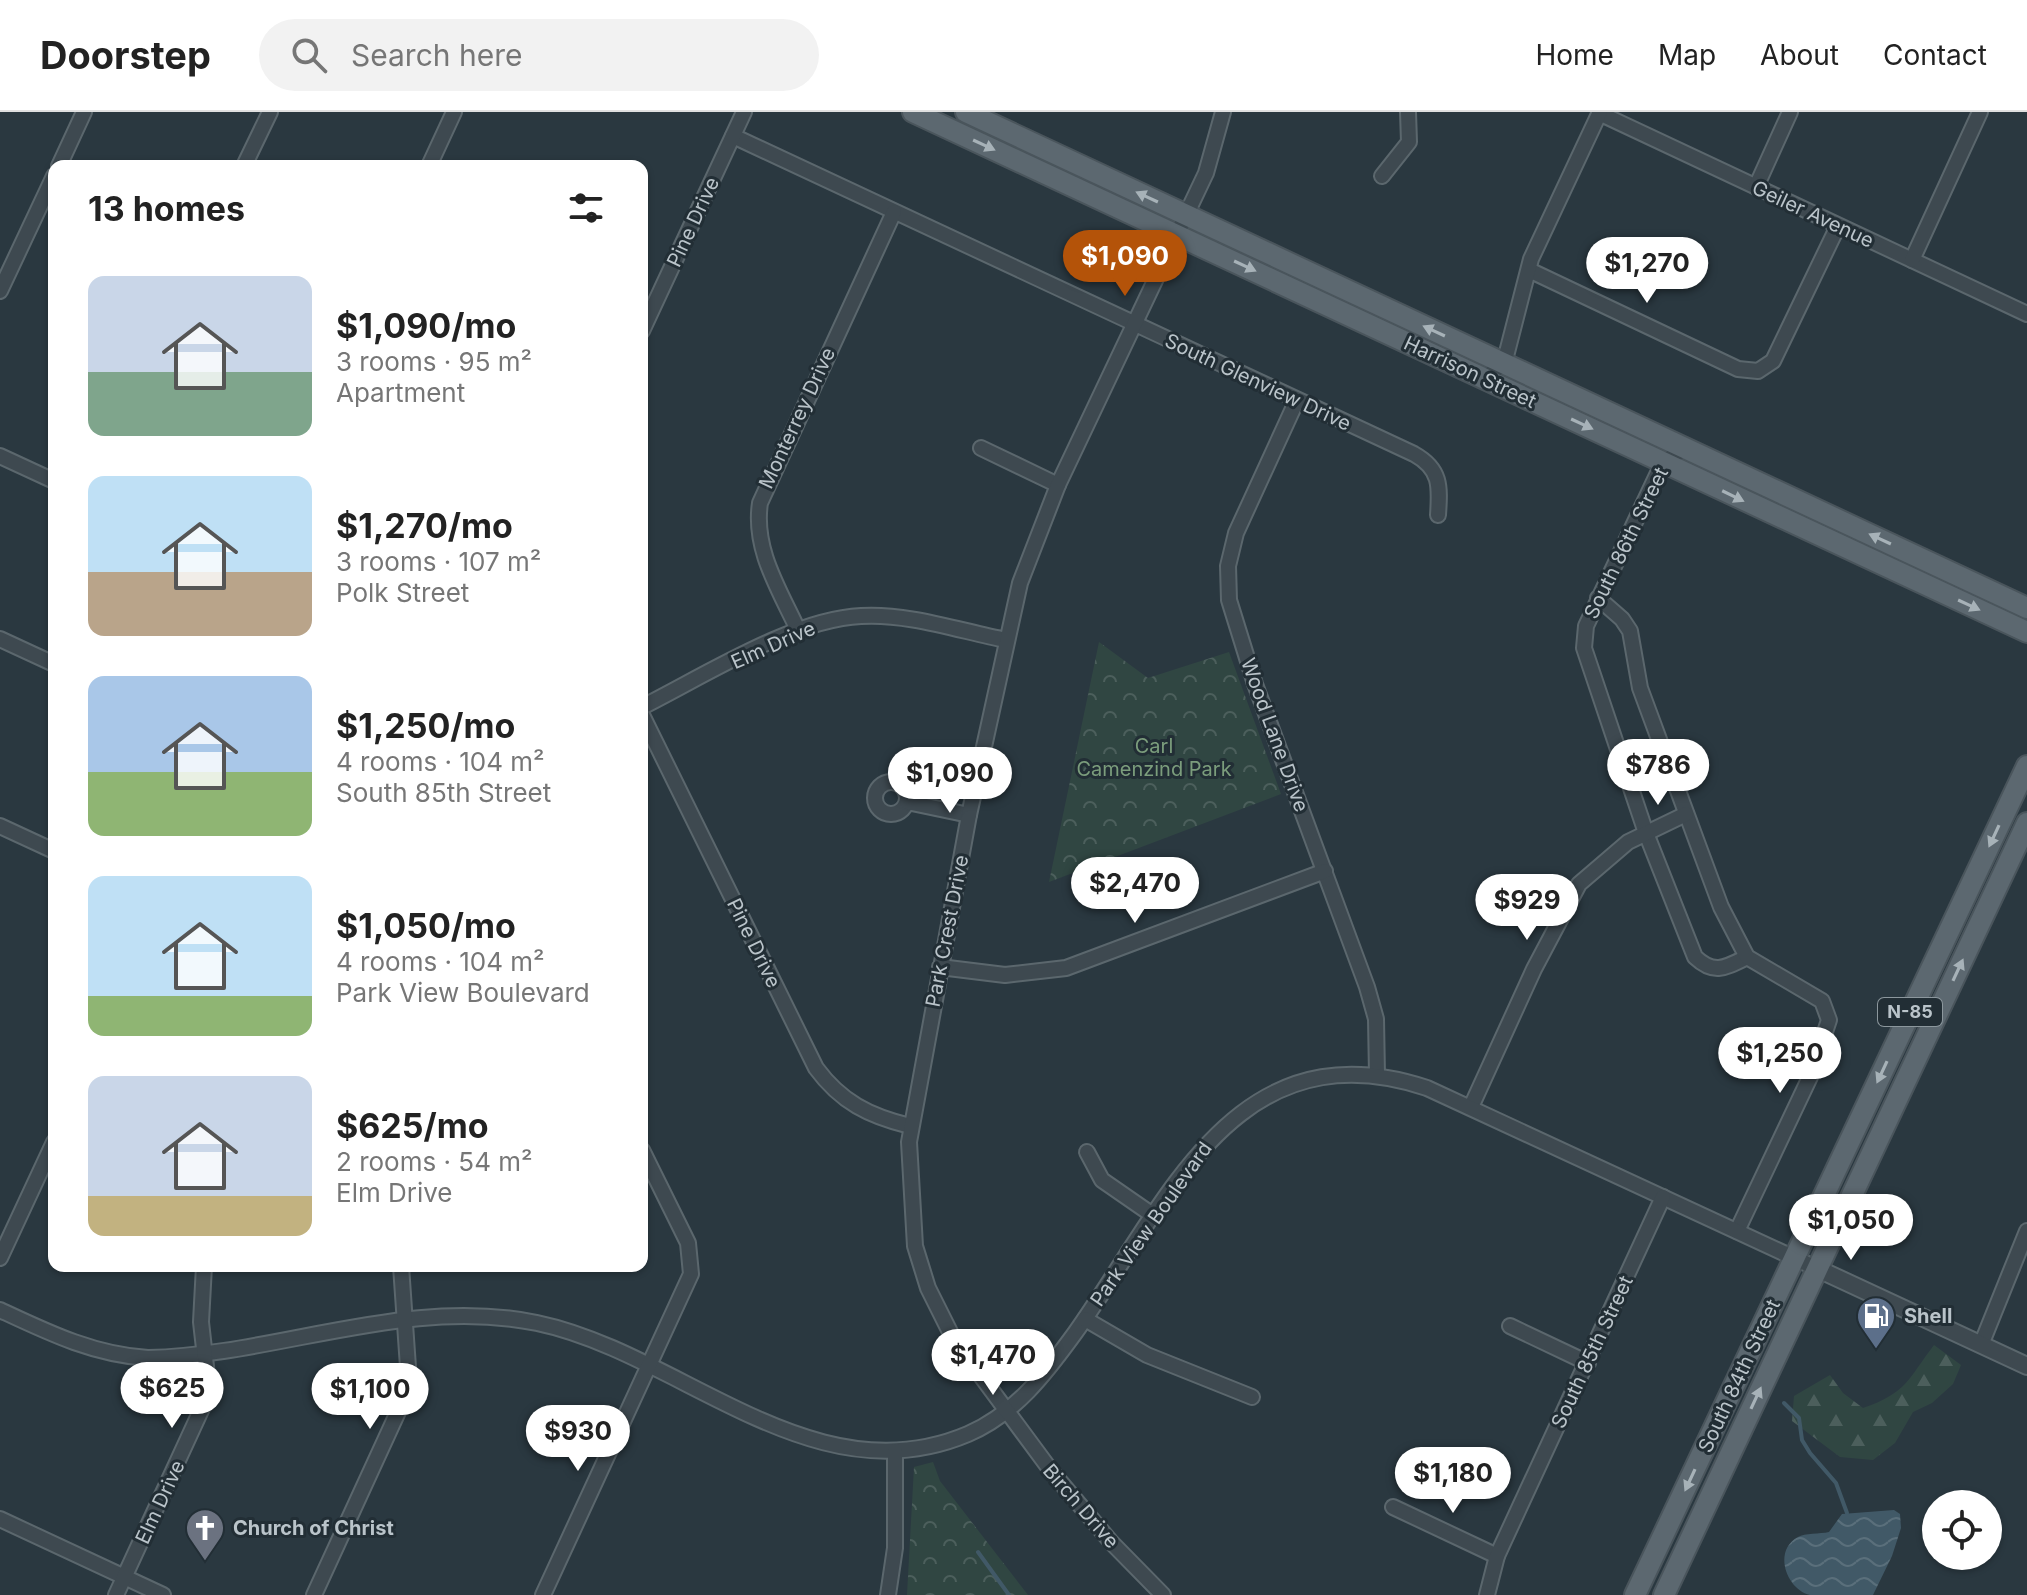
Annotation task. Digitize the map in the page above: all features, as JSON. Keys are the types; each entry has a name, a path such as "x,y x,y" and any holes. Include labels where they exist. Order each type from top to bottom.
{"main road":[{"name":"Harrison Street","path":"913,112 1504,364 2027,608"},
{"name":"Harrison Street","path":"966,112 1484,378 2027,632"},
{"name":"South 84th Street","path":"1635,1595 2027,766"},
{"name":"South 84th Street","path":"1664,1595 2027,823"}],"street":[{"path":"62,160 84,112"},
{"path":"247,160 270,112"},
{"path":"432,160 454,112"},
{"name":"Pine Drive","path":"648,318 744,112"},
{"name":"Park Crest Drive","path":"1005,1412 953,1338 928,1288 915,1246 909,1191 910,1126 1006,640 1036,534 1210,163 1223,112"},
{"path":"1382,176 1409,142 1408,112"},
{"path":"1756,187 1790,112"},
{"path":"1912,260 1980,112"},
{"path":"1484,378 1504,364 1529,270 1599,113"},
{"name":"Geiler Avenue","path":"1599,113 2027,314"},
{"name":"South Glenview Drive","path":"733,136 1426,462 1439,478 1438,515"},
{"path":"0,291 48,189"},
{"name":"Monterrey Drive","path":"798,630 761,547 757,532 760,503 894,212"},
{"path":"1529,270 1738,369 1751,372 1773,361 1838,226"},
{"name":"Wood Lane Drive","path":"1297,400 1239,525 1230,555 1228,590 1255,684 1376,1019 1377,1075"},
{"path":"981,448 1058,485"},
{"name":"South 86th Street","path":"1686,448 1663,462 1586,626 1584,648 1646,833 1695,957 1707,968 1722,970 1747,957"},
{"path":"0,456 48,478"},
{"path":"1598,598 1622,619 1630,631 1640,688 1721,907 1747,957 1822,1001 1829,1020 1810,1077 1737,1231"},
{"name":"Elm Drive","path":"648,704 798,630 843,618 873,616 1006,640"},
{"path":"0,639 48,661"},
{"name":"Pine Drive","path":"648,727 816,1068 834,1090 856,1107 910,1126"},
{"path":"907,802 969,815"},
{"path":"1471,1107 1534,969 1579,884 1620,848 1686,814"},
{"path":"0,826 48,848"},
{"path":"940,967 1005,975 1066,968 1325,871"},
{"name":"Park View Boulevard","path":"0,1310 51,1334 113,1354 158,1357 403,1320 479,1315 538,1324 585,1338 788,1432 844,1447 895,1451 952,1440 1005,1412 1046,1371 1085,1319 1206,1144 1256,1102 1285,1087 1315,1079 1377,1075 1427,1088 1471,1107 2027,1366"},
{"path":"1087,1152 1102,1180 1154,1216"},
{"path":"0,1258 48,1155"},
{"path":"543,1595 688,1284 691,1258 688,1243 648,1162"},
{"name":"South 85th Street","path":"1487,1595 1497,1556 1663,1197"},
{"path":"1981,1345 2027,1231"},
{"name":"Elm Drive","path":"116,1595 206,1401 209,1379 200,1297 203,1272"},
{"path":"314,1595 403,1401 408,1367 401,1272"},
{"path":"1085,1319 1147,1355 1252,1397"},
{"path":"1510,1326 1588,1363"},
{"name":"Birch Drive","path":"1005,1412 1082,1509 1163,1595"},
{"path":"888,1595 895,1548 895,1451"},
{"path":"1393,1507 1497,1556"},
{"path":"0,1519 163,1595"}],"green space":[{"name":"Carl Camenzind Park","path":"1099,642 1148,678 1229,652 1281,794 1049,882"},
{"path":"1934,1345 1961,1365 1953,1384 1932,1403 1913,1412 1895,1443 1873,1460 1840,1457 1792,1421 1794,1396 1830,1375 1843,1393 1863,1408 1889,1397 1905,1384"},
{"path":"933,1462 940,1481 1028,1595 907,1595 914,1467"}],"water":[{"path":"1894,1510 1900,1514 1901,1528 1892,1556 1873,1595 1810,1595 1802,1592 1789,1578 1784,1560 1790,1543 1798,1537 1829,1532 1842,1514"}],"waterway":[{"path":"1784,1403 1799,1418 1802,1440 1836,1483 1847,1513"},
{"path":"978,1552 1009,1595"}],"place":[{"name":"Shell","path":"1876,1350"},
{"name":"Church of Christ","path":"205,1562"}]}
